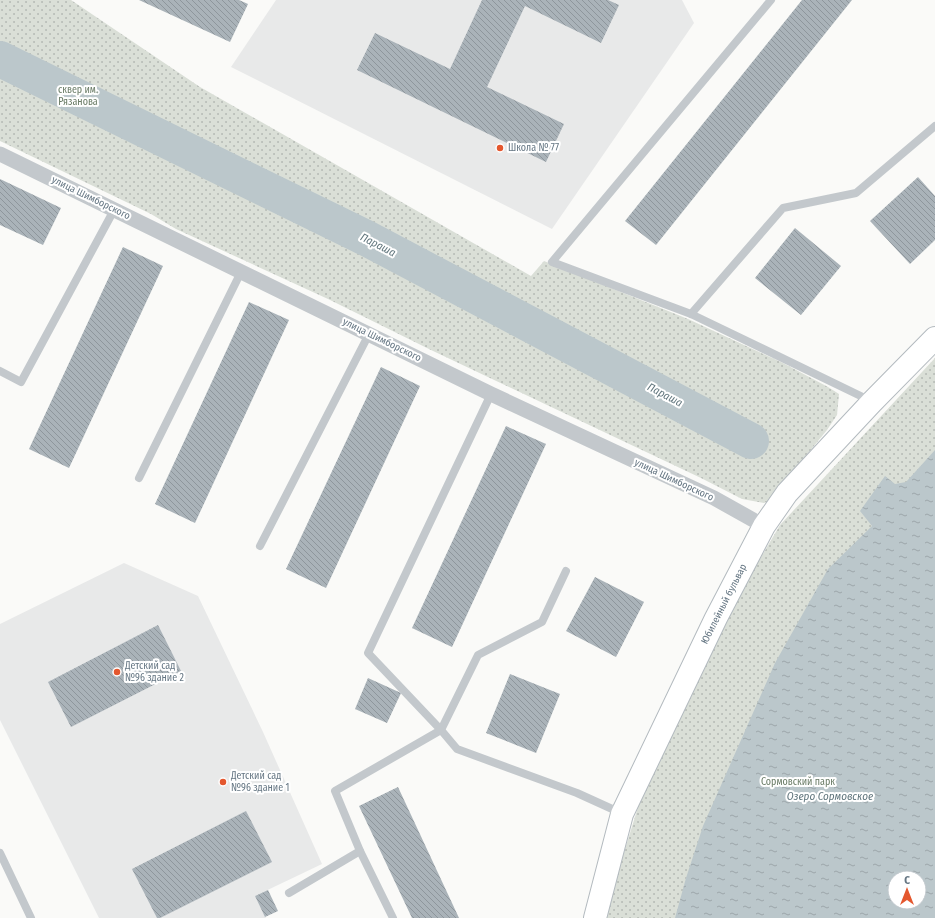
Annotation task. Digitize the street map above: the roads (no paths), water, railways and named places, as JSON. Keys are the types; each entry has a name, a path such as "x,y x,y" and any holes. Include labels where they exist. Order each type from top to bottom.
{"street":[{"name":"улица Шимборского","path":"0,154 491,394 714,498 764,526"},
{"name":"Юбилейный бульвар","path":"595,918 622,814 716,618 764,526 787,493 872,402 935,338"}],"lane":[{"path":"771,0 552,262 691,314 872,402"},
{"path":"691,314 783,208 856,193 935,126"},
{"path":"0,371 21,382 114,210"},
{"path":"139,478 242,272"},
{"path":"260,546 369,334"},
{"path":"491,394 368,653 457,749 577,793 622,814"},
{"path":"393,918 360,851 335,791 441,730 478,655 542,622 566,571"},
{"path":"289,893 360,851"},
{"path":"0,853 31,918"}],"water":[{"name":"Озеро Сормовское","path":"935,450 935,918 675,918 703,826 775,663 828,569 872,526 860,511 885,476 895,484 906,482"}],"waterway":[{"name":"Параша","path":"0,59 366,238 751,441"}],"place":[{"name":"Школа № 77","path":"500,148"},
{"name":"Детский сад №96 здание 2","path":"117,672"},
{"name":"Детский сад №96 здание 1","path":"223,782"}],"park label":[{"name":"сквер им. Рязанова","path":"78,96"},
{"name":"Сормовский парк","path":"798,782"}]}
